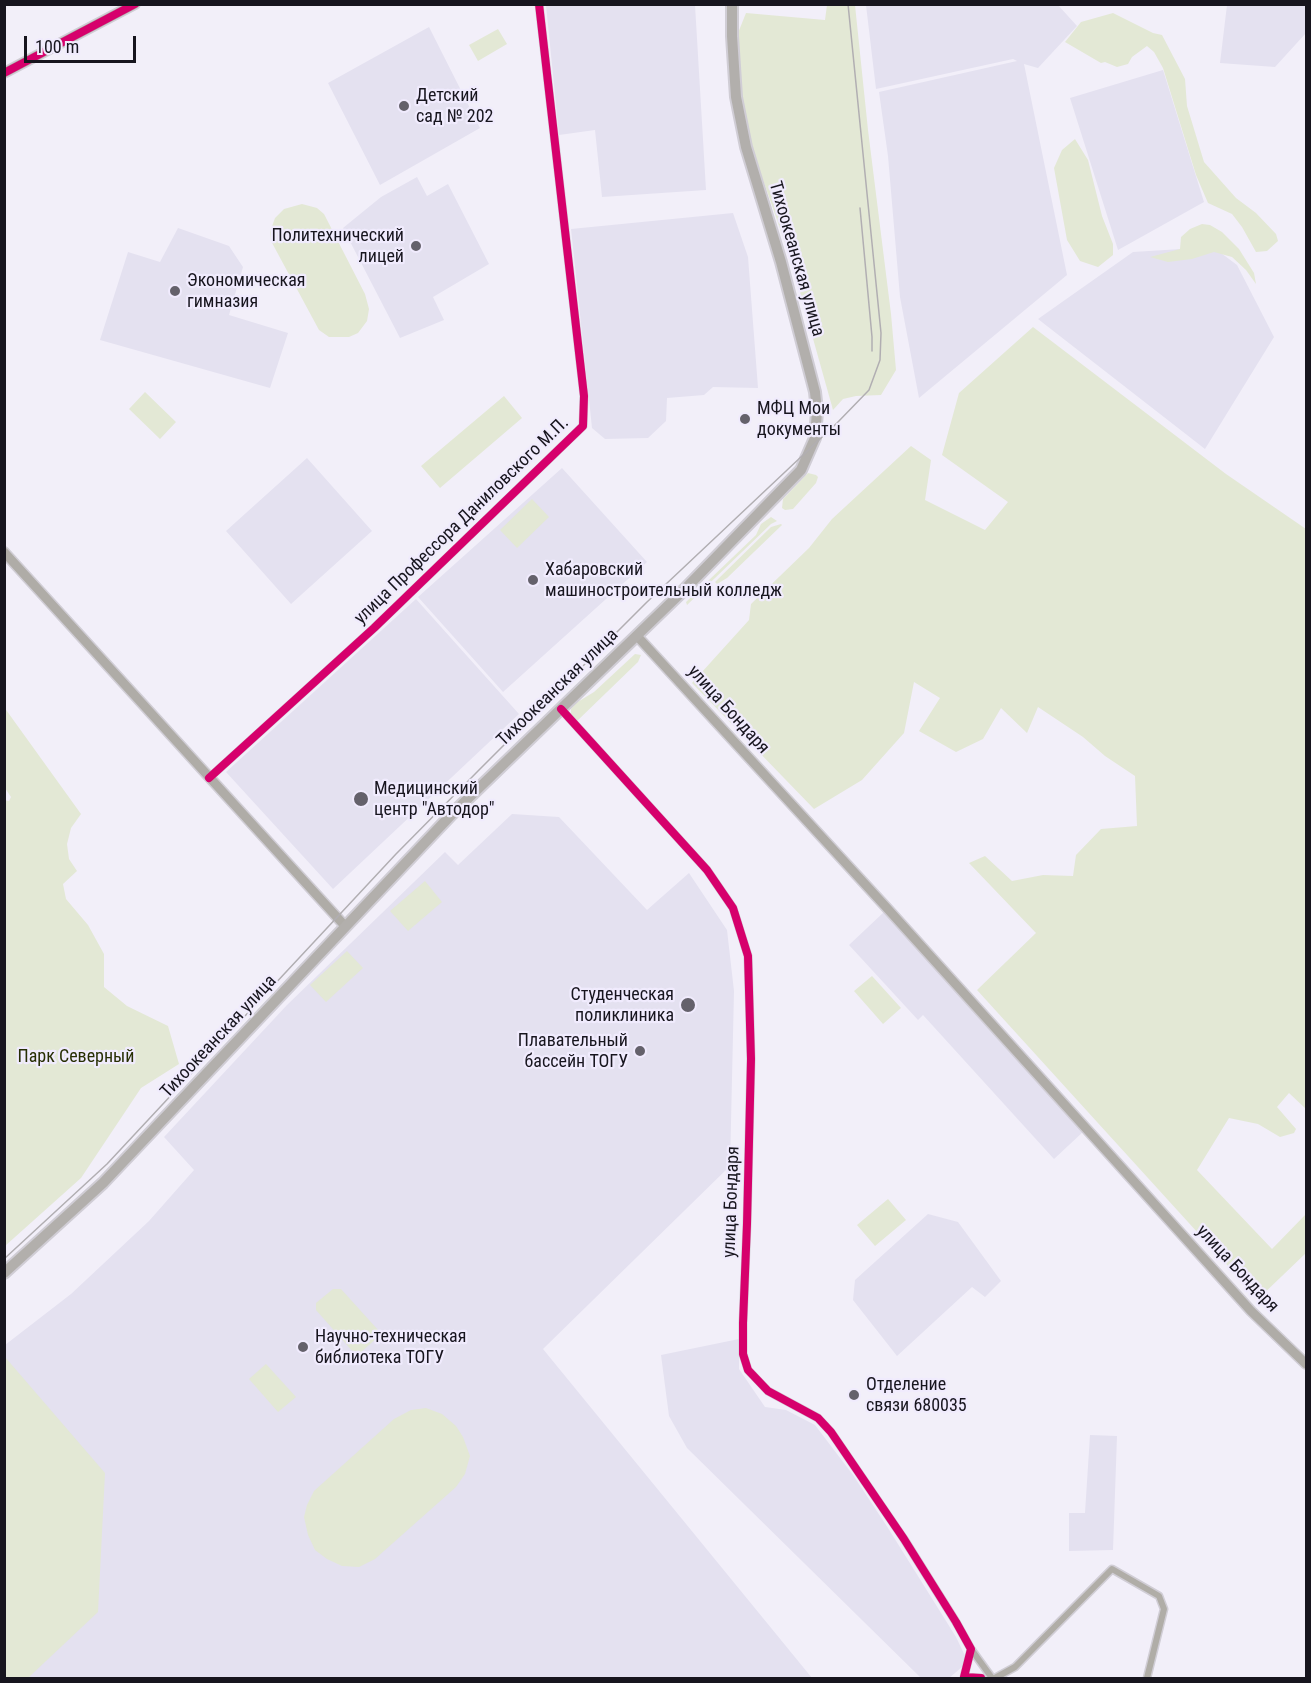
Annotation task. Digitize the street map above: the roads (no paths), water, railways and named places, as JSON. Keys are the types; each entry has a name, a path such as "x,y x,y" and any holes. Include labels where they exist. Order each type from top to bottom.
{"main road":[{"path":"4,73 135,4"},
{"name":"Тихоокеанская улица","path":"4,1273 103,1183 452,814 637,636 796,476 806,461 816,429 817,411 811,371 744,137 736,97 732,4"},
{"path":"4,552 345,926"},
{"name":"улица Бондаря","path":"637,636 909,932 1251,1311 1306,1364"}],"street":[{"name":"улица Профессора Даниловского М.П.","path":"209,778 374,628 583,426 584,396 539,4"},
{"name":"улица Бондаря","path":"561,709 707,870 733,908 748,956 751,1059 743,1323 743,1354 748,1370 768,1391 818,1418 831,1432 935,1587 970,1649 994,1678"},
{"path":"994,1678 1015,1666 1112,1569 1150,1589 1159,1596 1164,1609 1147,1678"},
{"path":"970,1649 964,1677 981,1678"}],"tram line":[{"path":"4,1259 107,1164 396,854 478,771 647,602 869,390 880,360 881,333 848,4"},
{"path":"860,208 872,351"}],"place":[{"name":"Детский сад № 202","path":"404,106"},
{"name":"Политехнический лицей","path":"416,246"},
{"name":"Экономическая гимназия","path":"175,291"},
{"name":"МФЦ Мои документы","path":"745,419"},
{"name":"Хабаровский машиностроительный колледж","path":"533,580"},
{"name":"Медицинский центр \"Автодор\"","path":"361,799"},
{"name":"Студенческая поликлиника","path":"688,1005"},
{"name":"Плавательный бассейн ТОГУ","path":"640,1051"},
{"name":"Научно-техническая библиотека ТОГУ","path":"303,1347"},
{"name":"Отделение связи 680035","path":"854,1395"}],"park label":[{"name":"Парк Северный","path":"76,1057"}]}
